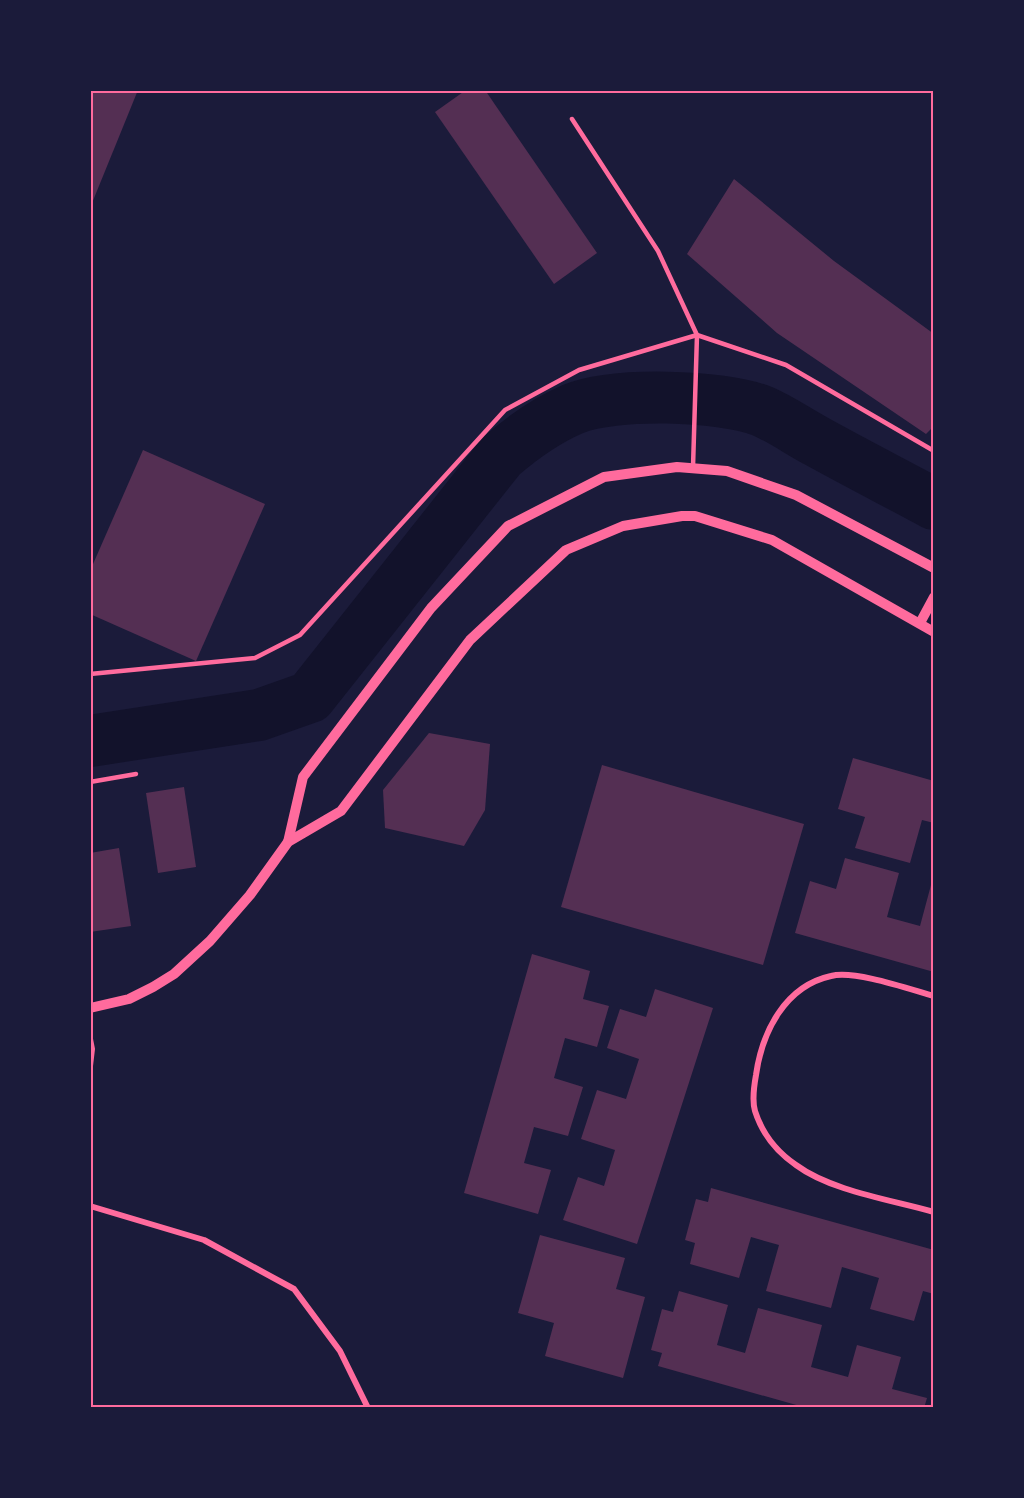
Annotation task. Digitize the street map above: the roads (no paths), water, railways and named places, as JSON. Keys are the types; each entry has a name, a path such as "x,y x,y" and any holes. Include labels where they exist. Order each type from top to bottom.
{"street":[{"path":"90,1008 129,999 174,974 210,941 250,895 288,842 303,777 431,608 508,526 604,477 693,467 727,471 796,495 934,568"},
{"path":"288,842 340,812 470,640 566,550 623,526 695,516 772,540 934,632"},
{"path":"920,623 934,597"},
{"path":"934,996 852,976 832,976 805,986 786,1003 770,1026 759,1053 754,1109 763,1130 772,1143 796,1166 827,1183 934,1212"},
{"path":"90,1039 92,1050 90,1066"},
{"path":"90,1206 204,1240 294,1289 340,1351 368,1408"}],"lane":[{"path":"572,118 658,251 696,336 693,467"},
{"path":"90,674 255,658 300,635 505,410 579,370 696,336 786,365 934,451"},
{"path":"90,782 136,774"}],"waterway":[{"path":"90,741 259,715 310,697 501,456 544,424 573,409 614,400 640,398 695,399 744,406 776,418 934,504"}]}
